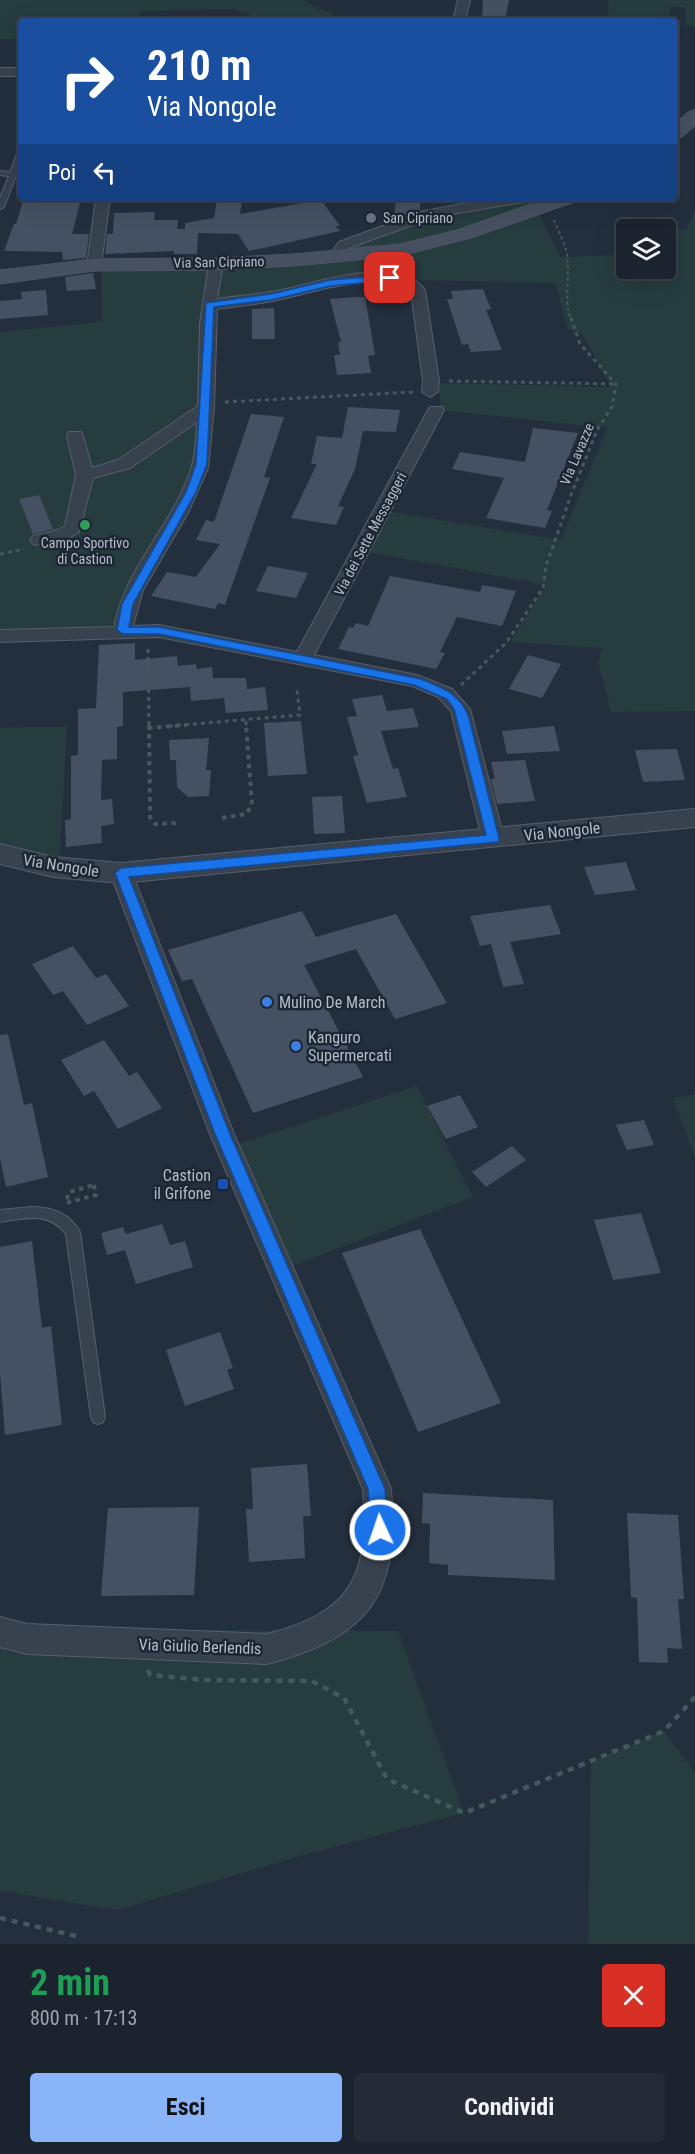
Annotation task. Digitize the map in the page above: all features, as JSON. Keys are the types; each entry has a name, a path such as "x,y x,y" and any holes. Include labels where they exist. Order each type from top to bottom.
{"main road":[{"path":"678,130 695,116"},
{"name":"Via San Cipriano","path":"0,277 94,265 216,264 345,256 431,243 549,201"}],"street":[{"path":"460,18 464,0"},
{"path":"0,72 18,72"},
{"path":"94,265 102,201"},
{"path":"345,256 341,249 344,245 451,203 480,201"},
{"path":"123,630 128,604 195,483 201,464 206,406 209,289 216,264"},
{"path":"210,305 271,297 330,283 378,278 406,281 418,290 430,386"},
{"path":"85,475 124,464 206,406"},
{"name":"Via dei Sette Messaggeri","path":"303,658 436,410"},
{"path":"39,540 64,534 73,528 85,475 75,436"},
{"path":"0,636 148,630 417,681 451,697 460,709 493,838"},
{"name":"Via Nongole","path":"0,854 53,867 121,873 695,818"},
{"name":"Via Giulio Berlendis","path":"0,1632 27,1640 267,1649 295,1643 325,1631 349,1611 365,1590 376,1567 381,1516 377,1489 222,1134 121,873"}],"lane":[{"path":"0,173 17,174 0,207"},
{"path":"0,1216 50,1214 67,1223 73,1232 98,1416"}],"path":[{"path":"552,201 567,253 569,292 567,308 580,344 616,384"},
{"path":"206,406 430,386 616,384"},
{"name":"Via Lavazze","path":"451,697 464,680 506,643 543,588 546,566 564,514 597,430 612,407 616,384"},
{"path":"148,630 150,817 155,824 178,824"},
{"path":"148,728 300,715 297,690"},
{"path":"222,818 246,814 252,805 246,721"},
{"path":"94,1185 96,1196 66,1203 69,1192 94,1185"},
{"path":"138,1644 150,1675 205,1680 312,1681 320,1685 344,1698 387,1779 464,1813 664,1731 695,1697"},
{"path":"0,1918 76,1936"}],"green space":[{"path":"0,0 304,0 317,9 332,12 331,18 256,18 236,9 141,11 140,18 18,18 18,39 1,39 0,41"},
{"path":"609,0 695,0 695,27 686,25 685,7 671,7 669,18 607,18"},
{"path":"519,201 534,204 560,257 616,255 616,279 676,279 676,229 686,230 695,211 695,711 611,712 598,663 602,648 510,642 546,585 357,550 381,510 561,540 607,428 440,410 440,383 611,387 583,335 568,329 555,283 363,279 211,304 204,465 127,604 111,627 34,639 0,641 0,332 102,322 101,261 304,255 349,250 348,248 428,217"},
{"path":"67,727 59,869 0,850 0,728"},
{"path":"417,1086 473,1197 284,1269 226,1148"},
{"path":"695,1094 695,1158 673,1098"},
{"path":"0,1629 398,1631 464,1813 307,1854 117,1910 0,1891"},
{"path":"664,1731 695,1773 695,1944 588,1944 591,1761"}],"building":[{"path":"483,0 509,0 506,18 482,18"},
{"path":"23,201 78,201 80,203 72,234 89,234 86,258 63,260 62,252 4,251 14,224 16,224"},
{"path":"217,201 242,201 240,214 322,201 340,226 335,226 340,231 249,251 238,234 198,233 197,254 174,254 174,251 105,254 107,234 113,234 114,213 155,212 154,220 178,220 177,229 185,229 185,223 214,218"},
{"path":"396,201 420,201 420,210 394,219"},
{"path":"93,273 96,289 67,291 65,277"},
{"path":"483,289 491,309 486,310 502,350 471,352 468,344 462,345 447,299 453,299 451,291"},
{"path":"46,290 48,315 0,319 0,301 22,299 21,292"},
{"path":"365,297 375,355 368,356 371,373 337,375 334,355 340,355 338,342 341,342 330,299"},
{"path":"274,308 275,339 252,339 252,309"},
{"path":"348,407 400,410 396,432 363,431 355,469 338,506 344,507 336,525 291,518 317,464 311,464 317,436 342,438"},
{"path":"251,414 284,417 264,477 270,478 225,605 218,603 215,609 151,596 167,572 196,577 220,544 196,540 206,520 214,522"},
{"path":"533,428 578,433 547,510 552,511 545,528 486,518 504,478 452,469 460,452 525,462"},
{"path":"39,495 53,529 33,534 19,499"},
{"path":"268,566 308,573 296,598 256,591"},
{"path":"390,576 480,592 482,585 516,591 502,626 457,617 440,652 445,653 436,669 338,649 349,627 353,628 356,623 368,626"},
{"path":"135,643 135,660 177,656 178,666 196,664 197,669 212,667 213,678 246,678 247,689 265,687 268,710 226,713 224,698 191,701 190,687 123,692 123,726 117,727 117,759 102,760 101,800 112,799 114,824 101,826 102,843 66,847 65,820 71,819 71,756 78,755 78,709 96,708 99,645"},
{"path":"528,655 561,664 542,698 509,689"},
{"path":"382,695 387,711 413,708 419,727 381,731 393,769 398,768 407,797 367,803 353,756 358,755 347,717 357,716 352,699"},
{"path":"301,721 307,774 268,776 264,723"},
{"path":"554,726 560,751 507,754 502,731"},
{"path":"209,738 206,770 211,770 209,796 188,797 177,787 176,760 170,760 169,740"},
{"path":"677,749 685,780 643,782 635,750"},
{"path":"525,760 535,801 497,804 491,779 495,779 491,762"},
{"path":"342,796 345,833 314,834 312,797"},
{"path":"626,862 636,890 595,895 584,867"},
{"path":"550,905 561,934 510,942 524,984 503,987 491,944 480,946 470,916"},
{"path":"302,911 316,937 396,914 447,1003 395,1019 356,949 304,965 363,1077 253,1113 192,979 182,981 168,950"},
{"path":"73,946 96,978 106,974 129,1006 87,1025 63,991 53,995 32,964"},
{"path":"8,1034 24,1105 32,1103 48,1177 6,1187 0,1158 0,1035"},
{"path":"104,1040 129,1076 137,1072 162,1108 118,1129 94,1091 84,1096 61,1060"},
{"path":"460,1095 478,1127 446,1139 427,1106"},
{"path":"644,1120 654,1145 627,1150 616,1125"},
{"path":"512,1146 526,1160 486,1187 472,1172"},
{"path":"641,1213 661,1273 613,1280 594,1220"},
{"path":"162,1224 170,1245 185,1241 193,1267 136,1284 125,1250 107,1255 101,1233 123,1227 126,1234"},
{"path":"420,1229 501,1403 418,1432 342,1253"},
{"path":"32,1241 42,1328 51,1326 62,1425 5,1435 0,1373 0,1247"},
{"path":"220,1332 233,1368 227,1370 234,1389 185,1406 166,1350"},
{"path":"307,1464 311,1516 303,1516 305,1558 249,1562 246,1509 253,1509 251,1468"},
{"path":"423,1493 553,1500 555,1580 448,1575 448,1565 429,1563 430,1524 422,1523"},
{"path":"199,1507 194,1595 101,1596 108,1508"},
{"path":"627,1513 678,1515 684,1599 678,1599 682,1649 667,1648 668,1663 639,1662 637,1598 631,1597"}],"place":[{"name":"San Cipriano","path":"371,218"},
{"name":"Campo Sportivo di Castion","path":"85,525"},
{"name":"Mulino De March","path":"267,1002"},
{"name":"Kanguro Supermercati","path":"296,1046"},
{"name":"Castion il Grifone","path":"223,1184"}],"route":[{"path":"380,1530 381,1516 377,1489 222,1134 121,873 493,838 460,709 451,697 438,689 417,681 159,631 123,630 128,604 191,492 201,464 210,305 271,297 330,283 390,278"}]}
